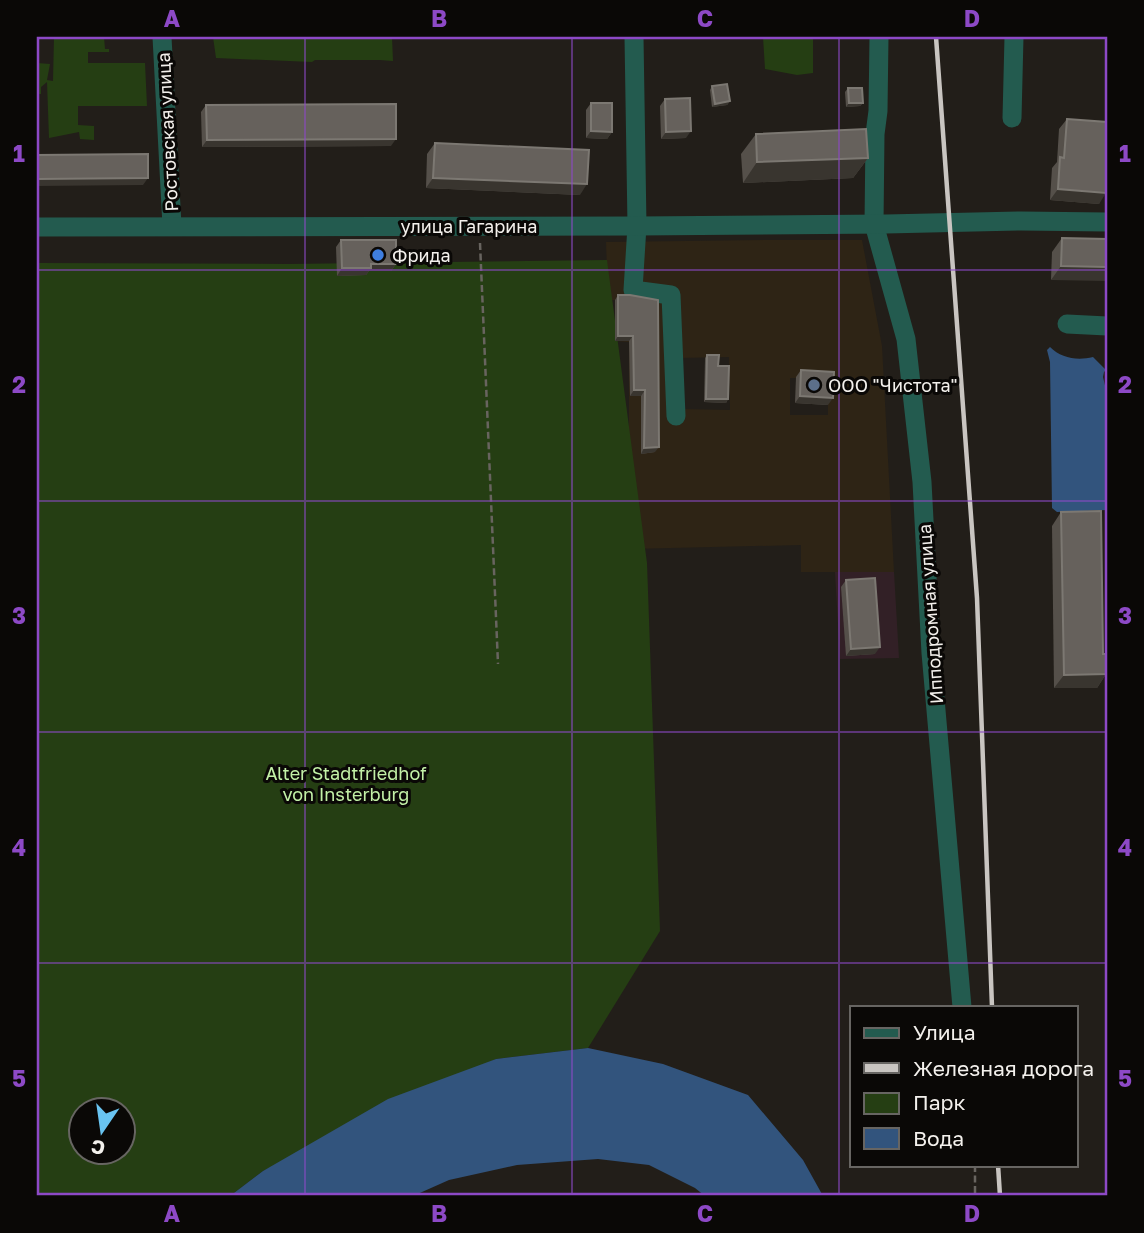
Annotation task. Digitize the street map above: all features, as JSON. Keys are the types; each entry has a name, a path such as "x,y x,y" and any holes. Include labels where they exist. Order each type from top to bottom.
{"street":[{"name":"Ростовская улица","path":"162,37 172,226"},
{"path":"634,37 637,226 633,290 671,295 676,416"},
{"name":"Ипподромная улица","path":"879,37 874,224 906,339 921,469 931,653 962,1006"},
{"path":"1012,118 1014,37"},
{"name":"улица Гагарина","path":"37,227 1107,222"},
{"path":"1067,324 1107,326"}],"path":[{"path":"479,226 498,664"},
{"path":"975,1166 975,1196"}],"shaded area":[{"path":"862,240 882,346 894,572 801,572 801,545 629,549 629,342 615,341 615,300 608,300 606,242","holes":["729,357 730,410 678,409 678,358","790,378 828,378 828,415 790,415"]},
{"path":"835,572 894,572 899,658 840,659"}],"green space":[{"path":"54,37 104,37 105,49 109,49 109,52 88,52 88,63 145,63 147,106 78,106 78,125 94,126 94,140 80,139 79,132 49,138 47,82 41,87 41,94 37,94 37,63 50,64 47,80 53,81"},
{"path":"213,37 392,37 393,61 312,62 216,58"},
{"path":"763,37 813,37 813,73 797,75 765,69"},
{"name":"Alter Stadtfriedhof von Insterburg","path":"607,260 647,563 660,931 588,1048 496,1059 263,1171 230,1196 37,1196 37,263 288,264"}],"water":[{"path":"1050,347 1070,358 1093,357 1106,370 1103,377 1107,394 1107,510 1057,512 1052,508 1050,362 1047,350"},
{"path":"588,1048 663,1064 748,1095 803,1160 823,1196 705,1196 695,1188 649,1165 598,1159 517,1165 449,1180 413,1196 230,1196 263,1171 388,1099 496,1059"}],"building":[{"path":"727,84 730,101 715,104 712,86"},
{"path":"848,88 862,88 863,103 849,103"},
{"path":"690,98 691,131 666,132 665,99"},
{"path":"591,103 612,103 612,132 591,131"},
{"path":"396,104 396,139 207,140 206,105"},
{"path":"1067,119 1107,122 1106,193 1058,189"},
{"path":"866,129 868,158 757,162 756,134"},
{"path":"435,143 589,150 587,184 433,178"},
{"path":"148,154 148,178 37,179 37,155"},
{"path":"1062,238 1107,239 1107,267 1061,266"},
{"path":"341,240 396,240 396,264 371,264 371,268 342,268"},
{"path":"618,295 658,300 659,447 644,448 645,390 634,390 633,336 618,336"},
{"path":"707,355 719,355 718,366 729,366 728,399 706,399"},
{"path":"801,370 834,372 833,398 800,396"},
{"path":"1101,511 1103,654 1106,654 1106,674 1064,675 1061,512"},
{"path":"875,578 880,647 851,649 846,580"}],"railway":[{"path":"936,37 977,598 992,1006"},
{"path":"998,1166 1000,1196"}],"place":[{"name":"Фрида","path":"378,255"},
{"name":"ООО \"Чистота\"","path":"814,385"}]}
